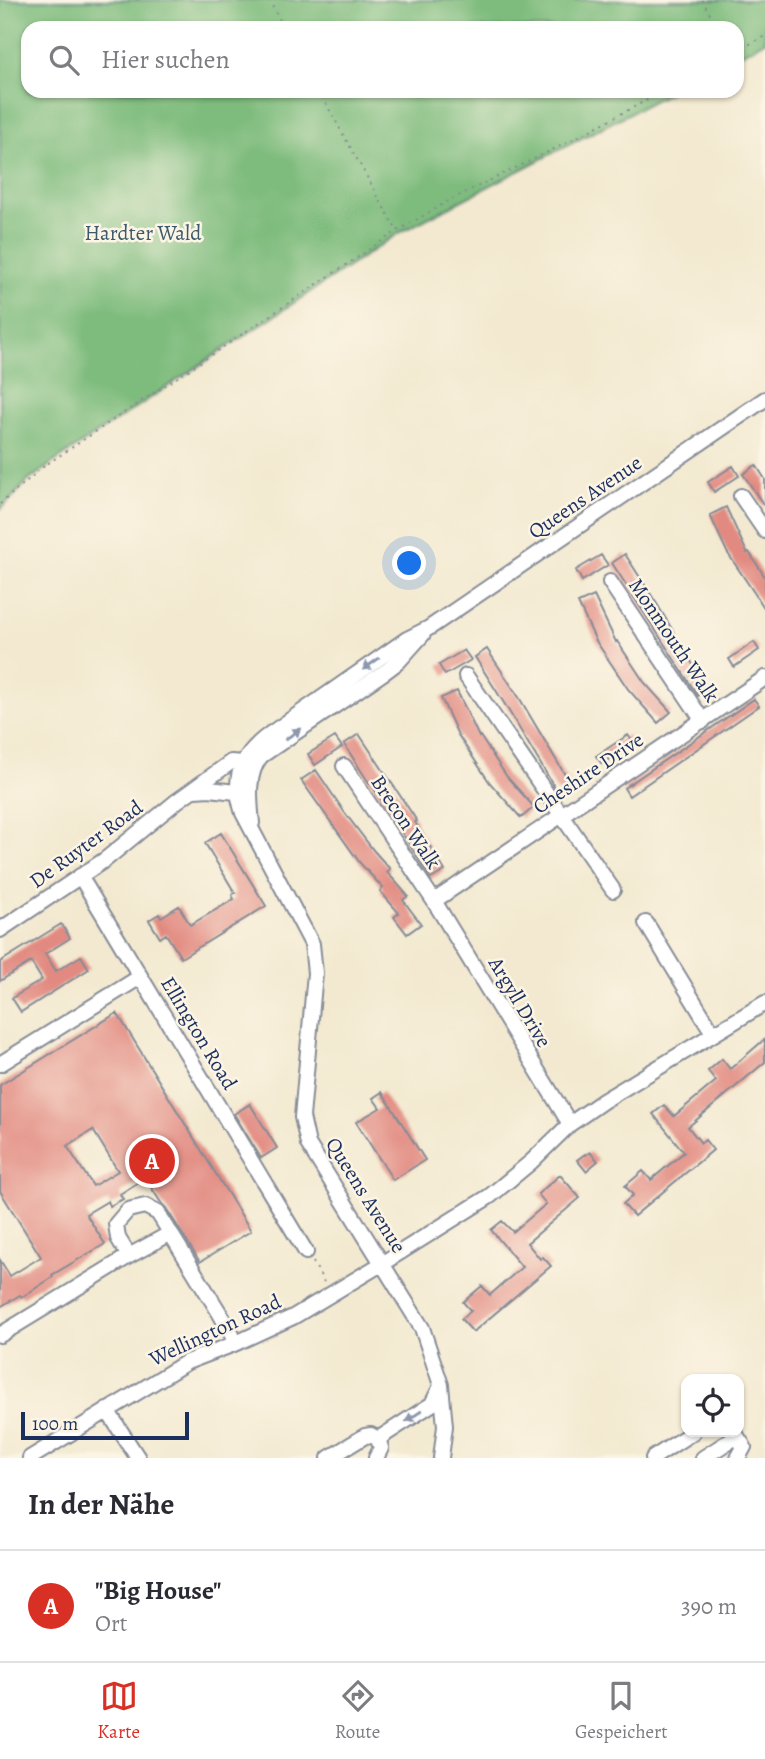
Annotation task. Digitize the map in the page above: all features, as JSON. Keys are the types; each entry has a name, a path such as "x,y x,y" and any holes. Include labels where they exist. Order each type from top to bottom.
{"lane":[{"name":"Queens Avenue","path":"441,1458 445,1426 441,1385 422,1328 308,1144 302,1116 315,973 312,944 239,802 251,774 248,764 398,662 429,628 765,399"},
{"path":"741,496 765,531"},
{"name":"Monmouth Walk","path":"610,582 704,721"},
{"path":"466,676 613,890"},
{"name":"Cheshire Drive","path":"434,901 765,678"},
{"name":"De Ruyter Road","path":"0,930 106,859 177,801 231,762 248,764"},
{"name":"Brecon Walk","path":"344,766 434,901"},
{"path":"194,789 245,793"},
{"path":"80,876 140,977"},
{"name":"Argyll Drive","path":"434,901 570,1124"},
{"path":"646,923 713,1033"},
{"name":"Ellington Road","path":"0,1064 140,977 306,1252"},
{"name":"Wellington Road","path":"30,1458 187,1362 293,1317 383,1263 490,1196 531,1162 570,1124 603,1101 765,1003"},
{"path":"129,1256 118,1238 116,1224 128,1210 145,1206 158,1213 171,1233 219,1312 234,1344"},
{"path":"0,1335 171,1233"},
{"path":"378,1439 432,1404 441,1385"},
{"path":"107,1410 138,1458"},
{"path":"329,1458 371,1435 378,1439 381,1448 376,1458"},
{"path":"653,1458 685,1437"},
{"path":"703,1458 732,1437"},
{"path":"738,1437 744,1447 738,1458"}],"path":[{"path":"269,0 280,21"},
{"path":"702,0 714,21"},
{"path":"744,47 765,36"},
{"path":"323,98 397,231"},
{"path":"0,504 44,466 397,231 452,199 651,98"},
{"path":"306,1252 331,1295"}],"green space":[{"name":"Hardter Wald","path":"0,0 765,0 765,41 744,52 744,21 21,21 21,98 659,98 399,233 54,462 28,481 0,510"}],"building":[{"path":"756,465 765,479 765,507 743,474"},
{"path":"733,466 739,476 714,492 708,482"},
{"path":"726,507 747,553 749,552 765,577 765,609 727,552 710,515"},
{"path":"625,554 708,690 698,696 612,563"},
{"path":"601,555 608,565 582,581 576,570"},
{"path":"594,596 616,642 644,682 671,712 658,723 628,689 596,641 578,603"},
{"path":"754,642 759,650 734,667 729,659"},
{"path":"487,649 571,785 558,793 475,657"},
{"path":"464,650 471,660 445,675 439,665"},
{"path":"457,691 479,737 507,777 534,807 521,818 490,783 458,735 441,698"},
{"path":"754,699 759,706 629,796 624,788"},
{"path":"359,734 417,821 415,822 445,871 431,879 344,744"},
{"path":"628,735 633,742 602,764 596,756"},
{"path":"335,737 342,747 315,765 308,754"},
{"path":"316,770 345,813 390,869 387,872 408,896 403,900 421,924 407,934 394,917 399,913 380,891 383,888 360,863 301,780"},
{"path":"221,833 266,906 181,958 166,934 160,938 149,920 159,914 161,917 179,906 190,925 234,899 232,895 235,893 205,843"},
{"path":"61,924 70,938 45,954 56,971 81,956 89,969 21,1012 12,998 42,980 31,962 0,981 0,962"},
{"path":"117,1013 251,1231 200,1262 145,1178 120,1194 123,1199 110,1206 108,1201 86,1214 105,1244 52,1275 53,1277 22,1297 20,1295 0,1307 0,1260 10,1276 41,1257 0,1191 0,1085","holes":["93,1130 118,1171 93,1186 67,1146"]},
{"path":"765,1039 765,1062 688,1127 701,1143 705,1140 713,1150 634,1216 623,1204 633,1195 625,1186 643,1171 651,1180 684,1152 653,1114 664,1105 674,1116 716,1081 708,1071 722,1059 730,1069"},
{"path":"382,1092 425,1160 393,1180 356,1122 380,1108 373,1098"},
{"path":"250,1104 277,1148 261,1158 234,1114"},
{"path":"590,1152 598,1161 586,1171 577,1160"},
{"path":"560,1175 580,1198 527,1243 540,1259 543,1257 551,1266 473,1332 461,1319 471,1311 463,1302 482,1286 490,1295 522,1267 491,1230 502,1221 513,1232 546,1204 538,1194"}],"place":[{"name":"\"Big House\"","path":"152,1161"}]}
